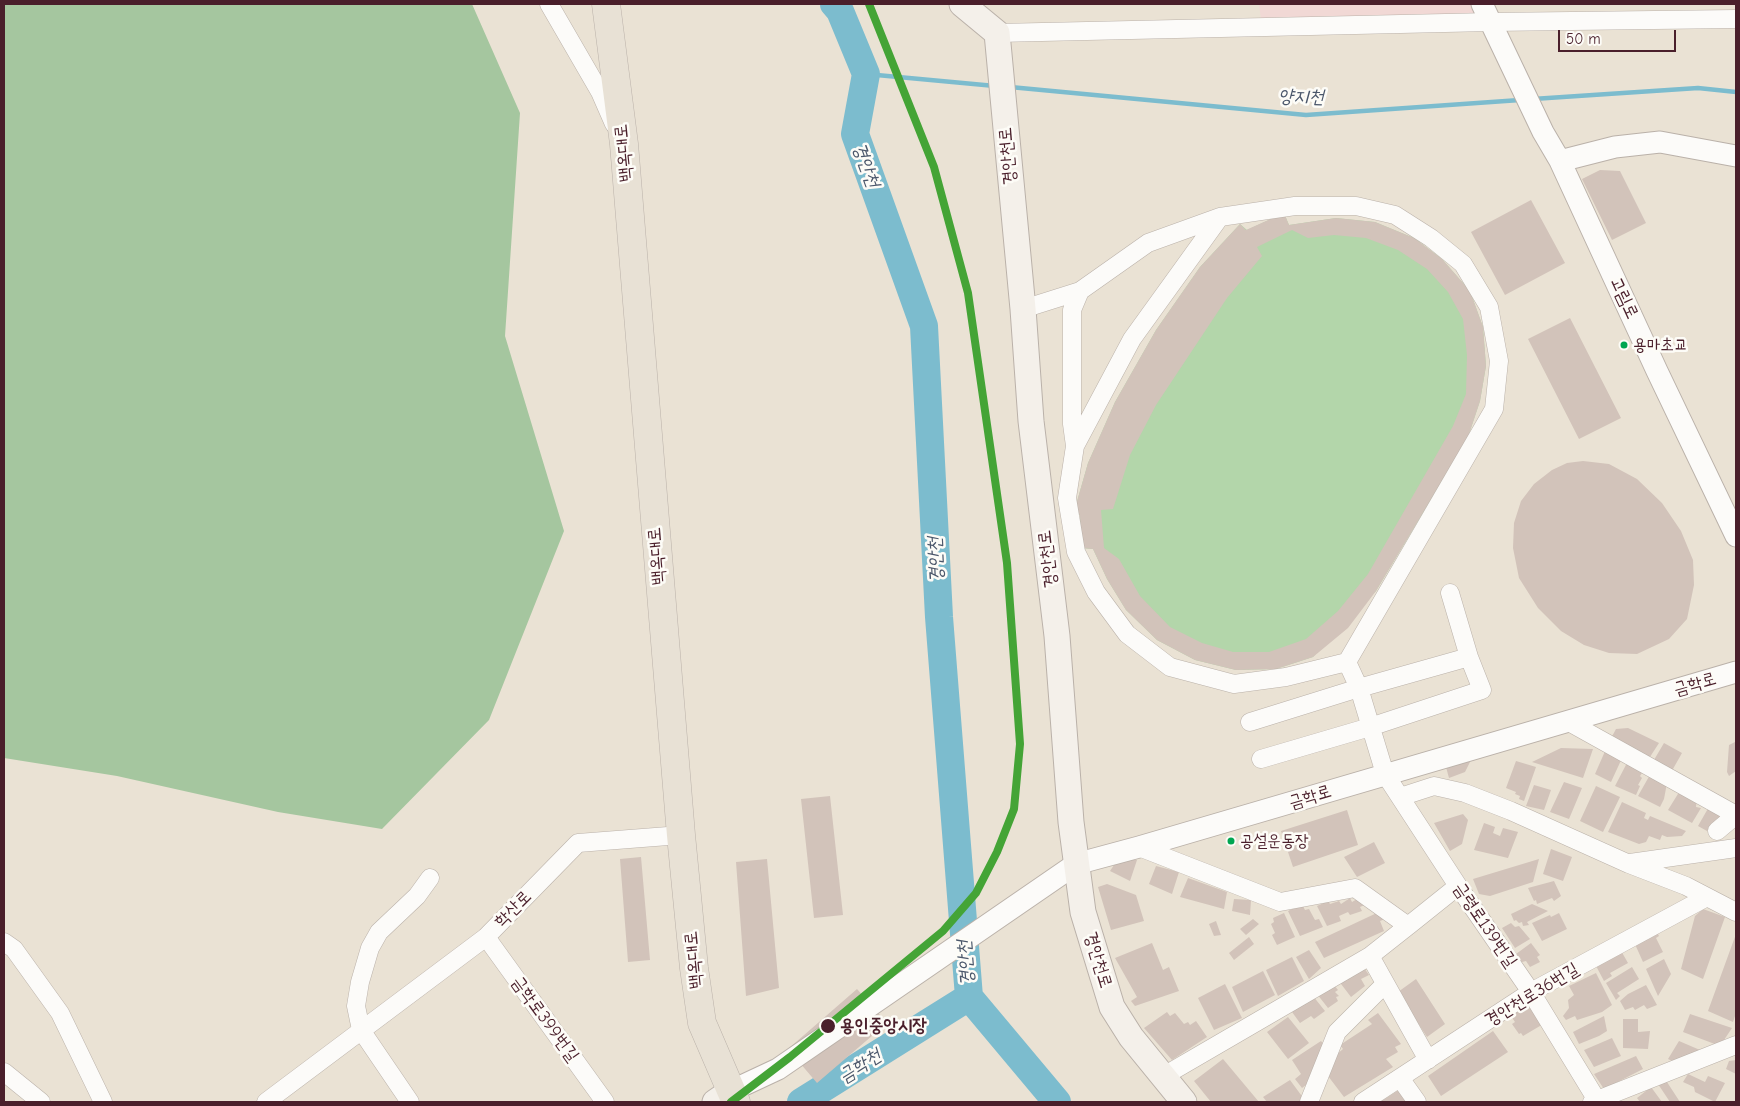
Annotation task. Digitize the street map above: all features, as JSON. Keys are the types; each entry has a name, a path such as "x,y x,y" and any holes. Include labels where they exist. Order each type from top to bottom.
{"main road":[{"name":"백옥대로","path":"606,4 624,144 681,835 694,968 702,1023 727,1098"},
{"path":"962,4 998,41"},
{"name":"경안천로","path":"998,41 1023,309 1031,421 1056,636 1071,822 1083,912 1112,1007 1131,1037 1184,1102"}],"street":[{"path":"549,4 600,92 624,144"},
{"path":"998,41 1628,12 1736,19"},
{"name":"고림로","path":"1488,18 1543,132 1560,161 1657,371 1731,513 1736,536"},
{"path":"1560,161 1615,147 1660,142 1736,156"},
{"path":"1023,309 1080,291 1148,243 1220,217 1295,206 1356,206 1394,215 1431,238 1463,264 1489,307 1499,361 1494,409 1347,662 1286,677 1234,684 1170,667 1127,634 1096,592 1076,552 1067,498 1075,446 1072,424 1072,310 1080,291"},
{"path":"1075,446 1132,339 1220,217"},
{"path":"1260,759 1482,690 1469,656 1450,593"},
{"path":"1250,722 1469,656"},
{"name":"금령로139번길","path":"1347,662 1359,688 1385,774 1458,886 1531,992 1595,1101"},
{"name":"금학로","path":"727,1098 778,1069 1076,864 1139,848 1736,672"},
{"path":"1567,721 1736,815 1717,831"},
{"path":"1400,797 1434,786 1465,793 1511,810 1629,864 1686,886 1736,912"},
{"name":"학산로","path":"266,1102 486,937 578,843 681,835"},
{"path":"1139,848 1280,902 1355,888 1408,926"},
{"path":"1629,864 1736,848"},
{"path":"410,1102 361,1030 356,1006 360,982 370,948 379,932 418,896 430,878"},
{"path":"1162,1077 1370,956 1458,886"},
{"name":"경안천로36번길","path":"1363,1102 1531,992 1707,897"},
{"name":"금학로399번길","path":"486,937 605,1102"},
{"path":"4,942 14,949 60,1013 103,1102"},
{"path":"1370,956 1428,1060"},
{"path":"1309,1102 1337,1032 1385,984"},
{"path":"1595,1101 1730,1048 1736,1031"},
{"path":"4,1072 42,1102"},
{"path":"1400,1078 1418,1102"}],"shaded area":[{"path":"1259,4 1481,4 1490,22 1262,27"}],"green space":[{"path":"4,4 472,4 520,113 505,336 564,531 489,720 382,829 278,812 117,776 4,758"},
{"path":"1284,213 1289,225 1336,218 1375,222 1414,238 1442,259 1470,291 1483,327 1486,366 1480,401 1468,437 1376,591 1313,657 1276,669 1236,670 1195,660 1157,640 1126,610 1107,579 1093,549 1081,548 1080,515 1074,512 1088,463 1115,402 1156,330 1200,267 1240,224 1247,230"}],"building":[{"path":"1600,170 1620,171 1646,223 1612,240 1582,179"},
{"path":"1531,200 1565,263 1505,295 1471,232"},
{"path":"1284,213 1289,225 1336,218 1375,222 1414,238 1442,259 1470,291 1483,327 1486,366 1480,401 1468,437 1376,591 1348,628 1313,657 1276,669 1236,670 1195,660 1157,640 1126,610 1107,579 1093,549 1081,548 1080,515 1074,512 1088,463 1115,402 1156,330 1200,267 1240,224 1246,230","holes":["1292,230 1308,238 1334,235 1366,238 1398,250 1427,269 1448,292 1463,319 1467,355 1466,394 1453,426 1368,574 1338,611 1306,639 1269,652 1233,652 1202,643 1170,627 1140,596 1119,559 1104,548 1101,510 1113,509 1130,455 1156,405 1227,298 1262,256 1257,247"]},
{"path":"1570,318 1621,418 1579,439 1528,339"},
{"path":"1583,461 1609,464 1637,479 1662,503 1681,531 1693,560 1694,585 1687,619 1669,639 1637,654 1609,653 1584,645 1561,631 1538,608 1519,578 1513,548 1514,523 1521,501 1534,484 1552,470 1567,463"},
{"path":"1628,728 1659,743 1648,760 1609,742 1616,729"},
{"path":"1735,742 1736,771 1729,776 1727,772 1729,745"},
{"path":"1664,743 1682,753 1669,776 1651,765"},
{"path":"1561,748 1593,749 1583,778 1532,762"},
{"path":"1606,749 1623,756 1611,782 1595,774"},
{"path":"1472,758 1465,772 1449,778 1446,767"},
{"path":"1516,761 1536,767 1524,801 1519,799 1520,796 1515,794 1516,792 1506,788"},
{"path":"1628,761 1644,770 1640,776 1642,778 1636,795 1615,786"},
{"path":"1651,773 1667,783 1664,799 1660,807 1638,796"},
{"path":"1564,782 1582,788 1569,819 1550,812"},
{"path":"1534,785 1551,790 1544,810 1526,806"},
{"path":"1596,786 1620,797 1603,832 1580,821"},
{"path":"1681,789 1697,797 1696,807 1701,808 1692,823 1668,810"},
{"path":"830,796 843,915 814,918 801,799"},
{"path":"1622,802 1646,813 1644,818 1648,820 1650,816 1686,831 1682,836 1667,837 1662,835 1660,840 1649,836 1646,842 1639,844 1608,832"},
{"path":"1710,805 1725,814 1712,829 1709,828 1707,831 1698,826"},
{"path":"1347,810 1358,845 1293,867 1281,831"},
{"path":"1463,814 1468,820 1462,844 1450,851 1434,823"},
{"path":"1484,823 1495,827 1493,833 1500,836 1503,828 1518,832 1508,858 1474,850"},
{"path":"1374,842 1385,863 1357,877 1344,857"},
{"path":"1551,849 1572,857 1563,881 1543,874"},
{"path":"641,857 650,960 628,962 620,859"},
{"path":"767,859 779,988 746,996 736,862"},
{"path":"1126,859 1137,860 1130,881 1110,871 1114,865"},
{"path":"1539,859 1533,882 1490,896 1479,894 1473,879"},
{"path":"1156,866 1179,872 1172,894 1149,884"},
{"path":"1188,878 1227,892 1224,909 1180,897"},
{"path":"1554,881 1561,896 1554,901 1552,898 1537,904 1528,888"},
{"path":"1107,884 1136,895 1144,921 1111,930 1098,887"},
{"path":"1350,898 1352,902 1357,899 1369,903 1360,907 1362,911 1350,915 1348,912 1339,916 1341,921 1327,926 1317,906 1328,901 1330,904 1339,901 1341,904"},
{"path":"1234,899 1251,900 1250,915 1232,911"},
{"path":"1302,904 1305,910 1309,909 1315,920 1319,919 1323,927 1300,936 1288,911"},
{"path":"1532,904 1548,911 1527,922 1529,925 1523,926 1522,922 1514,921 1511,914"},
{"path":"1703,909 1725,917 1703,979 1681,969 1695,916"},
{"path":"1381,911 1385,919 1380,921 1384,931 1324,958 1315,942"},
{"path":"1284,913 1295,937 1277,945 1272,935 1275,933 1271,924 1274,922 1273,918"},
{"path":"1559,913 1567,929 1542,941 1532,923"},
{"path":"1253,919 1259,924 1246,935 1240,929"},
{"path":"1216,921 1221,935 1214,936 1209,924"},
{"path":"1511,923 1515,927 1519,926 1530,939 1515,948 1502,928"},
{"path":"1656,930 1659,936 1656,938 1663,952 1643,962 1634,942"},
{"path":"1736,934 1736,1013 1733,1022 1708,1011"},
{"path":"1249,937 1254,944 1234,960 1229,953"},
{"path":"1152,943 1163,970 1169,967 1179,991 1135,1006 1131,1001 1137,997 1115,958"},
{"path":"1531,943 1540,955 1537,957 1540,962 1530,967 1526,961 1522,962 1516,954"},
{"path":"1620,949 1628,963 1610,973 1612,976 1604,981 1595,964"},
{"path":"1309,950 1321,968 1309,979 1296,957"},
{"path":"1292,957 1304,981 1278,996 1266,970"},
{"path":"1664,959 1671,974 1658,996 1646,969"},
{"path":"1360,962 1369,975 1361,979 1365,986 1351,997 1338,980"},
{"path":"1632,967 1639,979 1617,993 1620,996 1616,1000 1606,983"},
{"path":"1263,971 1275,995 1243,1012 1232,987"},
{"path":"1596,973 1612,1005 1602,1012 1577,1020 1575,1016 1566,1020 1563,1016 1569,1008 1568,1000 1574,995 1569,986"},
{"path":"1416,979 1445,1024 1427,1037 1398,992"},
{"path":"1225,984 1242,1018 1214,1030 1198,998"},
{"path":"1334,985 1338,990 1335,992 1339,996 1336,997 1338,1001 1328,1008 1317,994"},
{"path":"1646,985 1657,1005 1647,1009 1644,1005 1635,1010 1633,1007 1625,1010 1620,1001 1628,994"},
{"path":"857,989 887,1023 817,1083 788,1049"},
{"path":"1531,992 1545,1023 1523,1036 1521,1033 1519,1034 1512,1024 1515,1022 1508,1012"},
{"path":"1313,996 1325,1011 1314,1019 1311,1016 1300,1023 1292,1012"},
{"path":"1167,1012 1170,1016 1175,1013 1184,1024 1188,1022 1190,1025 1196,1021 1207,1037 1172,1060 1144,1028"},
{"path":"1378,1013 1401,1044 1395,1047 1398,1052 1386,1059 1393,1067 1344,1097 1328,1076 1336,1055 1343,1049 1340,1045 1372,1024 1368,1020"},
{"path":"1690,1014 1732,1028 1720,1046 1683,1032"},
{"path":"1604,1016 1607,1031 1579,1044 1573,1032"},
{"path":"1288,1017 1309,1043 1288,1059 1267,1032"},
{"path":"1623,1019 1638,1019 1638,1032 1650,1031 1648,1049 1623,1048"},
{"path":"1493,1031 1508,1052 1441,1096 1428,1076"},
{"path":"1612,1038 1621,1056 1594,1067 1584,1050"},
{"path":"1321,1041 1328,1049 1310,1082 1302,1088 1295,1079 1301,1074 1292,1060"},
{"path":"1679,1041 1700,1050 1698,1053 1695,1051 1690,1059 1676,1063 1668,1059"},
{"path":"1636,1056 1643,1069 1604,1089 1594,1074"},
{"path":"1223,1059 1259,1102 1211,1102 1194,1081"},
{"path":"1736,1060 1736,1074 1726,1069 1729,1061"},
{"path":"1688,1074 1705,1082 1708,1076 1725,1083 1715,1102 1695,1092 1694,1087 1683,1082"},
{"path":"1665,1079 1680,1102 1670,1102 1658,1084"},
{"path":"1290,1080 1304,1099 1298,1102 1267,1102 1263,1097"},
{"path":"1651,1087 1662,1102 1640,1102 1637,1098"},
{"path":"1402,1088 1412,1102 1380,1102"}],"waterway":[{"name":"경안천","path":"834,4 840,11 866,74 855,134 924,326 939,617 969,997 1057,1102"},
{"name":"양지천","path":"866,74 995,86"},
{"name":"양지천","path":"1010,87 1306,115 1520,100"},
{"name":"양지천","path":"1533,99 1698,88 1736,92"},
{"name":"금학천","path":"801,1102 969,997"}],"transit line":[{"path":"731,1102 790,1057 943,931 976,893 997,852 1014,809 1020,744 1007,563 968,293 934,167 869,4"}],"place":[{"name":"용마초교","path":"1624,345"},
{"name":"공설운동장","path":"1231,841"},
{"name":"용인중앙시장","path":"828,1026"}]}
